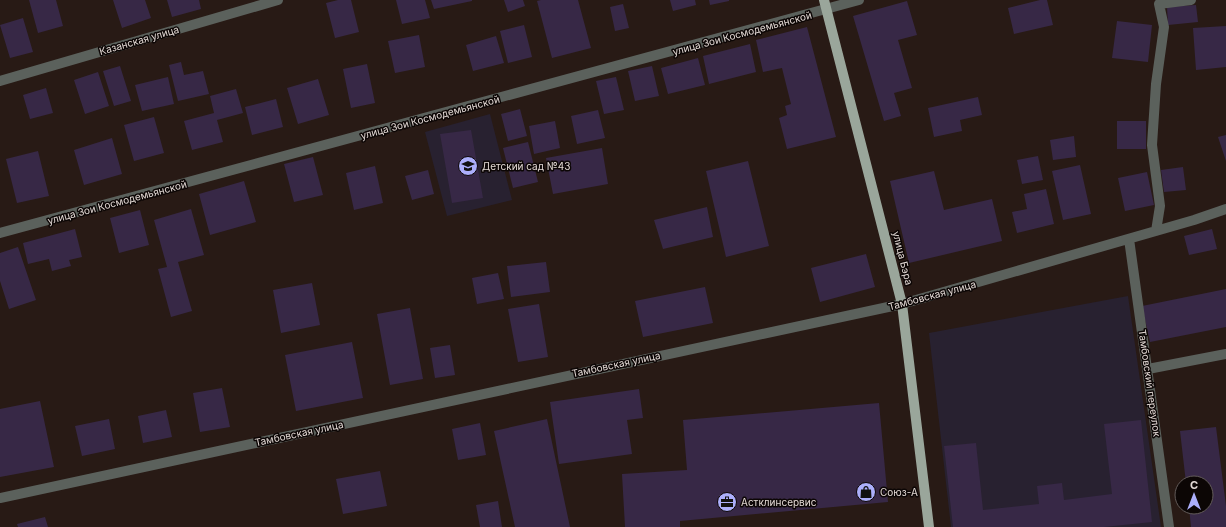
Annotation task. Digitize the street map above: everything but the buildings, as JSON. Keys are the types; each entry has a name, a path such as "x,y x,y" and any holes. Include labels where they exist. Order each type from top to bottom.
{"main road":[{"name":"улица Бэра","path":"826,5 902,304 929,527"}],"street":[{"name":"Казанская улица","path":"0,81 278,0"},
{"name":"улица Зои Космодемьянской","path":"0,233 826,5 859,0"},
{"path":"1156,231 1160,206 1152,145 1156,84 1164,27 1159,4 1192,0"},
{"name":"Тамбовская улица","path":"0,498 902,304 1129,239 1226,209"},
{"name":"Тамбовский переулок","path":"1129,239 1169,527"},
{"path":"1148,369 1226,354"}],"shaded area":[{"name":"Детский сад №43","path":"490,114 512,200 447,216 425,132"},
{"path":"1128,296 1161,527 951,527 929,333"}],"place":[{"name":"Детский сад №43","path":"468,166"},
{"name":"Союз-А","path":"866,492"},
{"name":"Астклинсервис","path":"727,502"}]}
